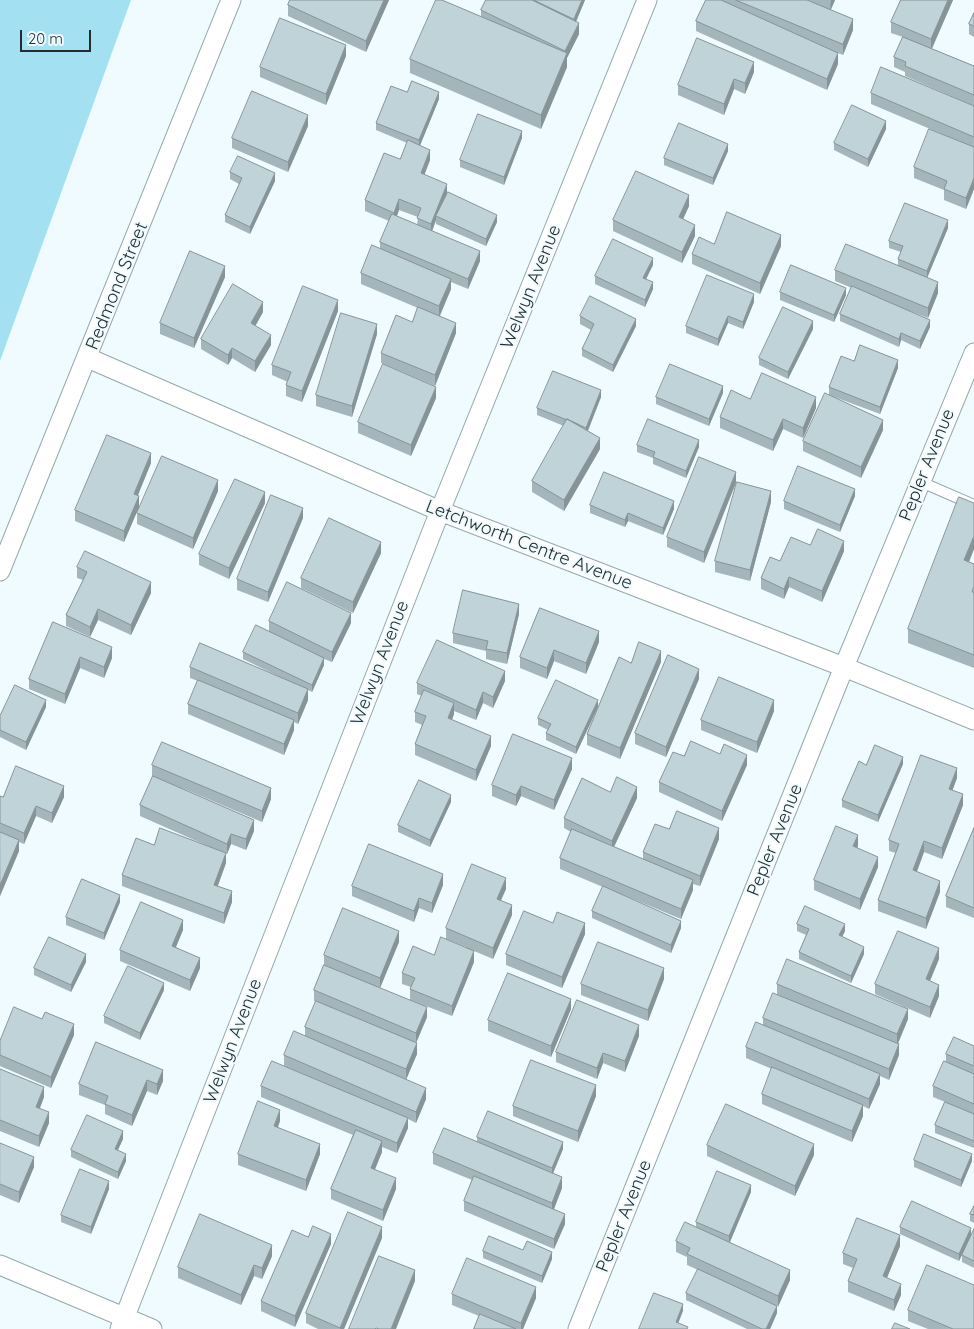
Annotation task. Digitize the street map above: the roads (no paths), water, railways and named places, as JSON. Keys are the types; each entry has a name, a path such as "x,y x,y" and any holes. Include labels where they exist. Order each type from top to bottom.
{"street":[{"name":"Redmond Street","path":"0,571 88,358 231,0"},
{"name":"Welwyn Avenue","path":"122,1323 440,511 647,0"},
{"name":"Pepler Avenue","path":"578,1329 844,667 974,353"},
{"name":"Letchworth Centre Avenue","path":"88,358 440,511 844,667 974,720"},
{"path":"0,1265 122,1323 152,1329"}],"lane":[{"path":"920,482 974,505"}]}
